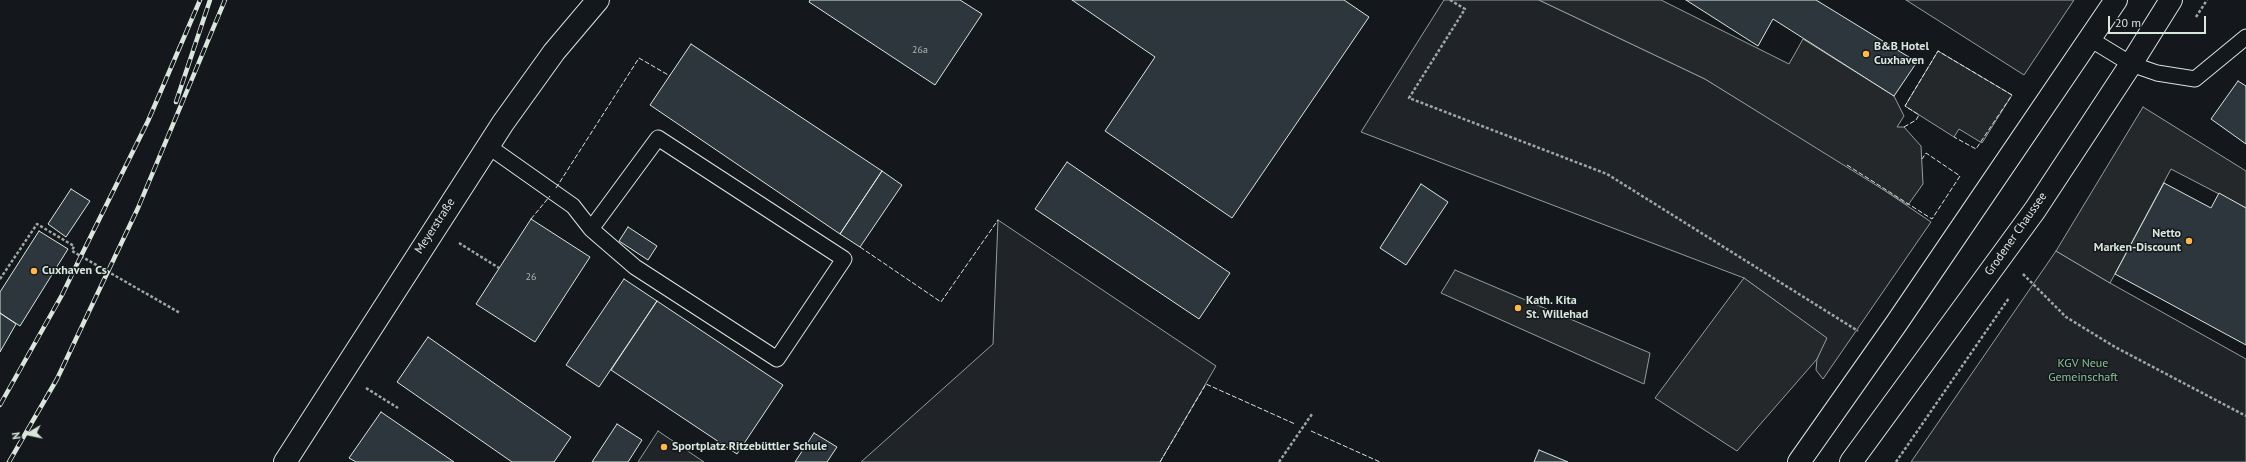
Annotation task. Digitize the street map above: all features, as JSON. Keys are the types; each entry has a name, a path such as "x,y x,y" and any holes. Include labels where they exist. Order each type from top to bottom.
{"main road":[{"name":"Meyerstraße","path":"285,462 488,146 554,52 598,0"},
{"path":"1799,462 1863,372 2116,0"},
{"name":"Grodener Chaussee","path":"1852,462 2035,210 2131,64 2171,0"}],"lane":[{"path":"2090,39 2131,64 2157,73 2195,80 2246,37"},
{"path":"488,146 573,206 591,229 635,267 777,359 844,259 658,138 591,229"}],"path":[{"path":"1450,0 1465,9 1409,98 1607,174 1865,336"},
{"path":"0,280 37,224 74,246 72,251 180,313"},
{"path":"2003,254 2066,317 2115,347 2246,416"},
{"path":"1279,462 1312,414"}],"green space":[{"path":"1444,0 1539,0 1705,79 1862,175 1931,222 1823,379 1816,370 1817,359 1826,338 1744,278 1361,132"},
{"path":"1906,0 2074,0 2024,75"},
{"path":"998,220 1216,366 1160,462 861,462 993,344"},
{"name":"KGV Neue Gemeinschaft","path":"2056,251 2246,359 2246,462 1911,462"},
{"name":"Sportplatz Ritzebüttler Schule","path":"658,431 704,462 638,462"}],"shaded area":[{"path":"1539,0 1661,0 1789,64 1803,39 1894,96 1904,116 1897,127 1904,127 1921,146 1923,184 1908,205 1705,79"},
{"path":"1938,51 2012,95 1982,143 1959,129 1954,137 1905,106"},
{"path":"2143,107 2246,171 2246,208 2171,169 2110,283 2056,251"},
{"path":"1455,270 1650,353 1644,384 1441,293"},
{"path":"1744,278 1827,338 1817,359 1737,451 1655,398"}],"building":[{"path":"810,0 960,0 982,14 935,85 809,2"},
{"path":"1072,0 1344,0 1369,17 1232,218 1105,131 1155,57"},
{"name":"B&B Hotel Cuxhaven","path":"1686,0 1816,0 1917,62 1894,96 1773,19 1758,46"},
{"path":"691,44 882,171 840,234 650,105"},
{"path":"2238,81 2246,86 2246,144 2211,119"},
{"path":"1067,162 1230,273 1199,319 1035,209"},
{"path":"882,171 902,185 860,247 840,234"},
{"name":"Netto Marken-Discount","path":"2164,183 2211,208 2219,193 2246,208 2246,345 2115,274"},
{"path":"1421,184 1448,202 1406,265 1380,248"},
{"path":"71,189 90,201 66,237 48,224"},
{"path":"531,219 590,257 535,342 476,304"},
{"path":"628,227 657,246 648,260 619,241"},
{"name":"Cuxhaven Cs","path":"39,231 68,249 20,326 0,313 0,292"},
{"path":"624,279 657,301 599,387 566,365"},
{"path":"657,301 783,385 737,454 611,370"},
{"path":"0,313 16,324 0,352"},
{"path":"428,337 571,437 554,462 512,462 397,382"},
{"path":"381,412 454,462 356,462 349,458"},
{"path":"617,424 642,440 628,462 592,462"},
{"path":"814,433 837,447 827,462 795,462"},
{"path":"1539,450 1568,462 1534,462"}],"railway":[{"path":"0,405 62,295 148,121 200,0"},
{"path":"176,102 210,0"},
{"path":"9,462 57,379 138,208 225,0"}],"fence":[{"path":"1904,127 1916,120 1919,115 1905,106 1938,51 2012,95 1976,149 1954,137"},
{"path":"556,188 639,58 670,76"},
{"path":"1847,165 1932,219 1960,176 1926,153 1922,159"},
{"path":"531,219 550,196"},
{"path":"860,247 941,302 998,220"},
{"path":"1160,462 1206,384 1295,424"},
{"path":"1311,431 1380,462"}],"place":[{"name":"B&B Hotel Cuxhaven","path":"1866,54"},
{"name":"Netto Marken-Discount","path":"2189,241"},
{"name":"Cuxhaven Cs","path":"34,271"},
{"name":"Kath. Kita St. Willehad","path":"1518,308"},
{"name":"Sportplatz Ritzebüttler Schule","path":"664,447"}]}
